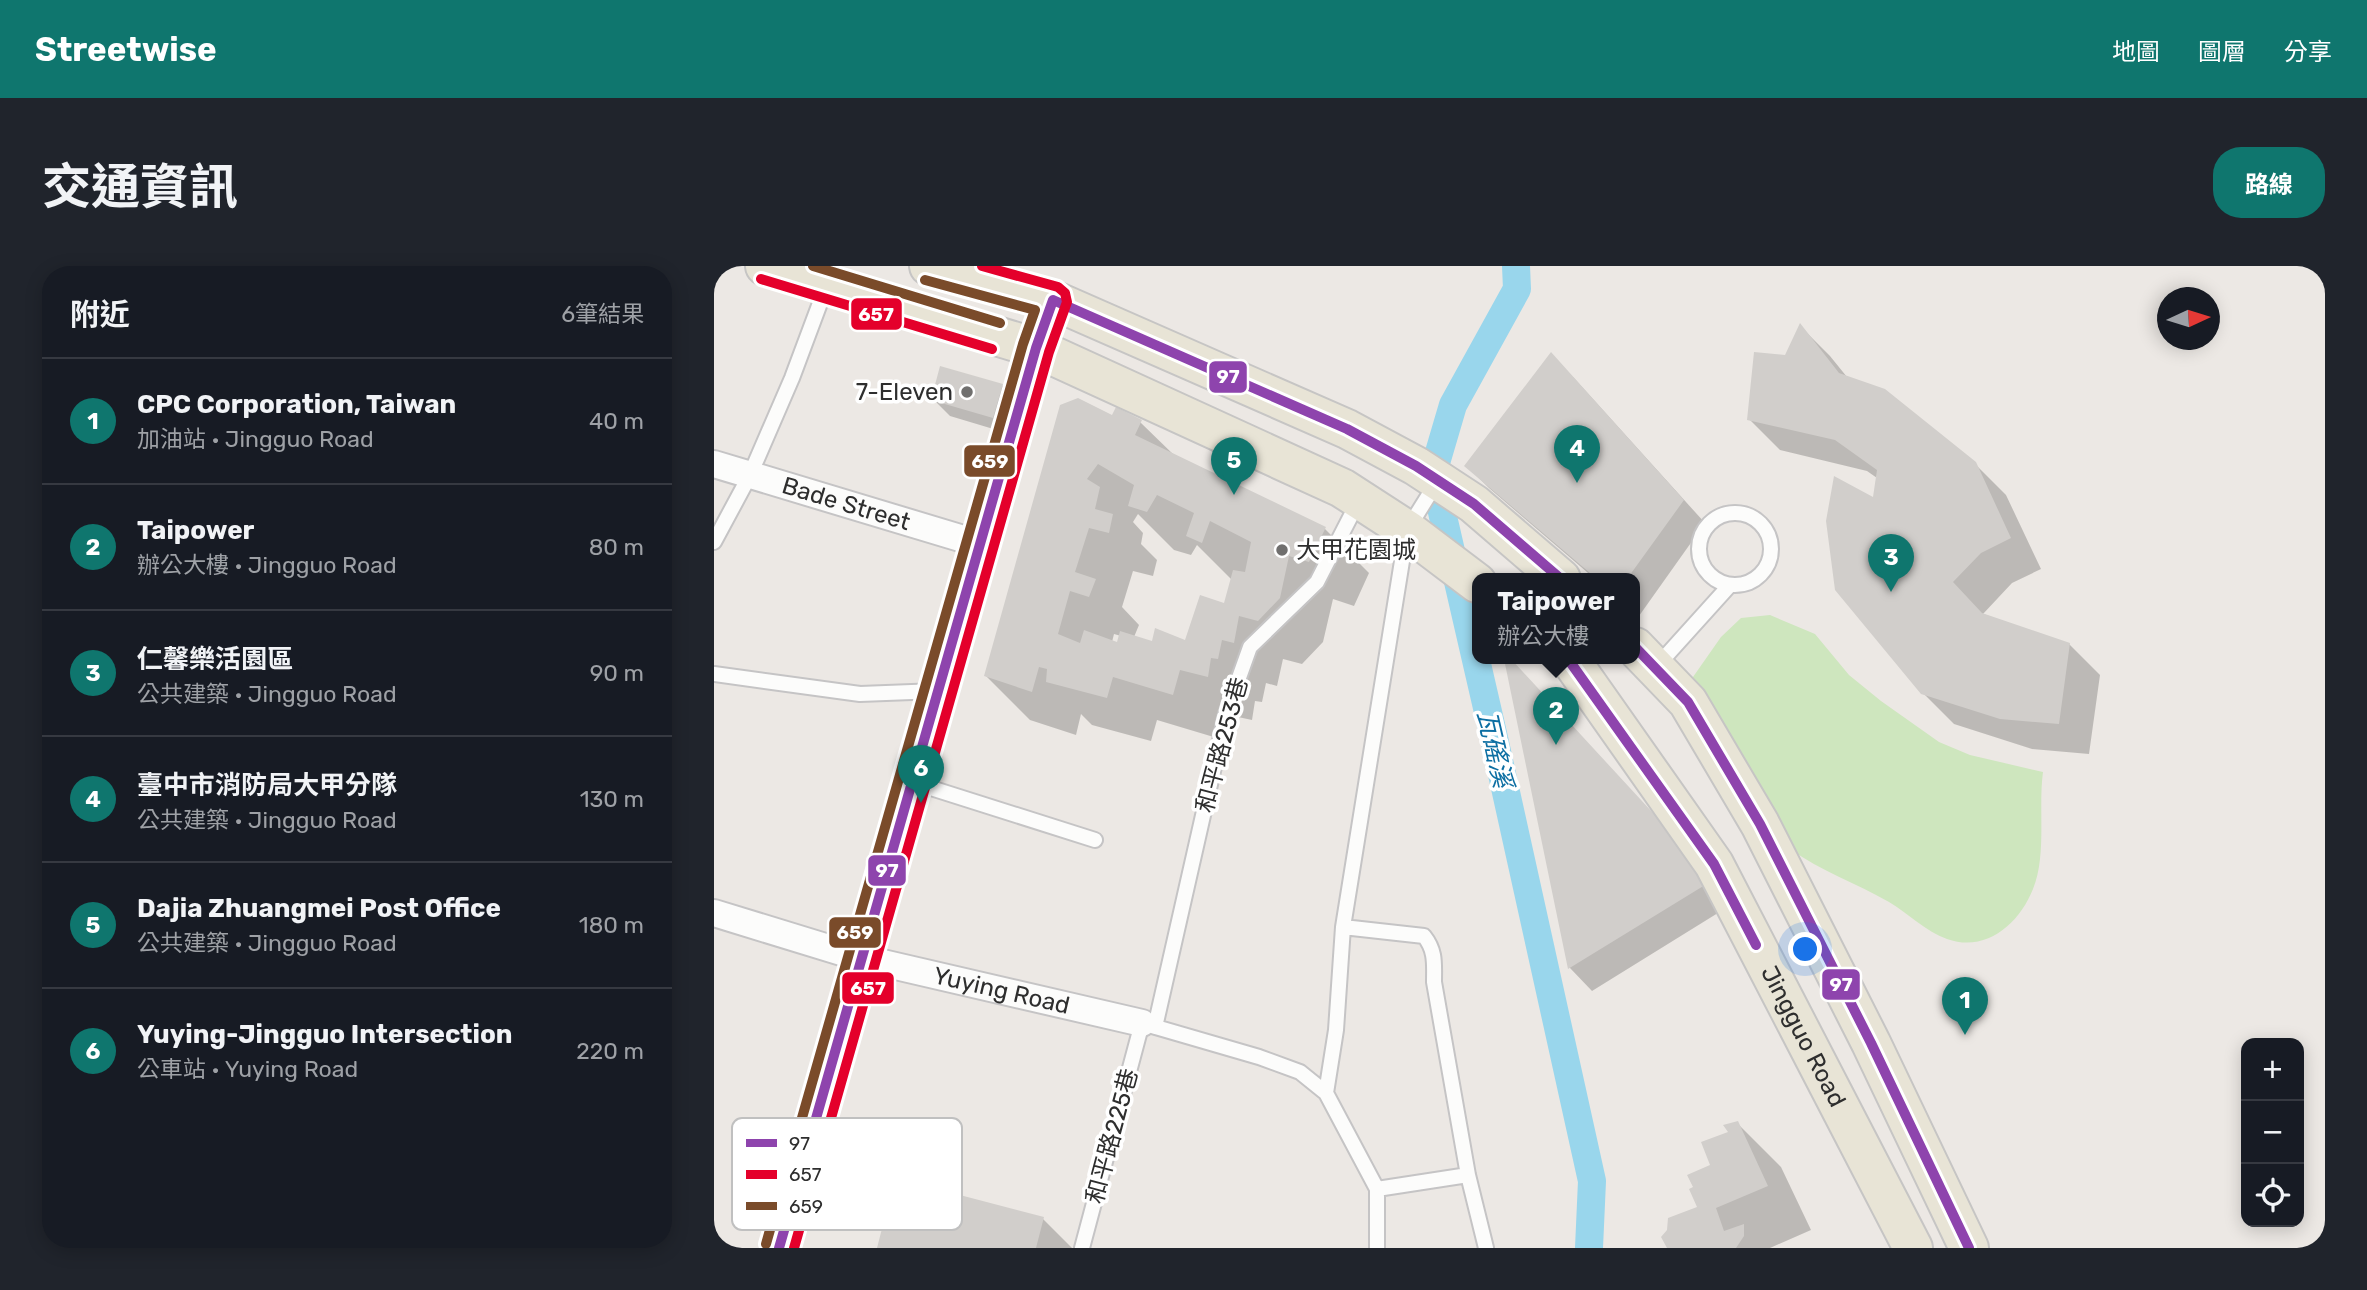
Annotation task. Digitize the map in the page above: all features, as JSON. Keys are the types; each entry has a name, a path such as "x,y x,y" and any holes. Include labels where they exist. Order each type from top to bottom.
{"main road":[{"path":"765,266 1036,348 1360,498 1472,579"},
{"path":"929,266 1053,300 1347,429 1427,473 1474,504 1554,573"},
{"path":"1645,658 1688,702 1760,824 1871,1044 1969,1248"},
{"name":"Jingguo Road","path":"1573,664 1714,864 1913,1248"}],"street":[{"path":"816,1118 1036,348 1053,300"},
{"name":"Bade Street","path":"714,464 980,544"},
{"name":"Yuying Road","path":"714,913 861,958 1149,1025"},
{"path":"779,1248 784,1230"}],"lane":[{"path":"714,542 750,475 792,378 826,285"},
{"path":"1326,1093 1336,1030 1343,927 1421,540 1427,473"},
{"name":"和平路253巷","path":"1149,1025 1226,714 1250,647 1317,582 1360,498"},
{"path":"1645,658 1730,585 1753,580 1763,572 1769,561 1769,536 1762,525 1743,513 1720,515 1703,530 1699,541 1702,564 1708,573 1717,581 1730,585"},
{"path":"714,674 860,694 938,691"},
{"path":"912,782 1095,840"},
{"path":"1343,927 1424,936 1431,945 1434,956 1434,982 1468,1175 1486,1248"},
{"path":"1149,1025 1259,1057 1300,1072 1326,1093 1377,1189 1377,1248"},
{"name":"和平路225巷","path":"1082,1248 1149,1025"},
{"path":"1377,1189 1468,1175"}],"green space":[{"path":"1770,615 1815,634 1849,675 1939,742 1970,755 2043,772 2041,847 2037,876 2027,902 2010,924 1988,939 1961,942 1947,939 1932,932 1889,902 1790,849 1692,694 1693,677 1721,637 1741,618"}],"building":[{"path":"1800,323 1839,373 1885,389 1976,462 2011,538 1981,553 1953,582 1982,613 2070,643 2059,724 2000,719 1921,694 1835,590 1826,521 1834,476 1873,497 1877,470 1835,440 1747,420 1754,352 1785,355"},
{"path":"1551,352 1684,500 1631,573 1590,573 1464,466"},
{"name":"7-Eleven","path":"940,366 1003,384 993,418 931,400"},
{"name":"大甲花園城","path":"1078,398 1112,415 1116,407 1142,420 1135,435 1326,527 1309,562 1289,556 1280,598 1258,621 1239,616 1234,643 1222,640 1218,659 1211,658 1208,677 1180,670 1173,695 1113,677 1107,698 1046,682 1047,669 1039,667 1032,692 984,676 1060,405","holes":["1098,464 1134,485 1128,506 1147,512 1157,495 1194,513 1186,536 1202,543 1210,521 1251,542 1245,572 1233,570 1224,603 1200,595 1185,640 1155,628 1152,641 1120,631 1117,642 1084,630 1080,643 1058,634 1070,591 1089,597 1096,579 1075,572 1089,528 1109,533 1113,514 1095,509 1100,487 1087,479"]},
{"path":"1505,664 1516,664 1677,839 1705,885 1568,969"},
{"path":"1738,1121 1768,1186 1716,1208 1724,1231 1744,1224 1744,1236 1736,1248 1667,1248 1661,1237 1667,1230 1668,1218 1697,1207 1689,1189 1693,1187 1687,1175 1710,1165 1701,1142 1728,1132 1723,1125"},
{"path":"962,1196 1044,1217 1036,1248 877,1248 882,1230 962,1230"}],"waterway":[{"name":"瓦磘溪","path":"1472,642 1433,473 1453,405 1517,289 1516,266"},
{"name":"瓦磘溪","path":"1477,664 1592,1181 1589,1248"}],"transit line":[{"name":"659","path":"813,266 1000,323"},
{"name":"657","path":"831,1118 1049,352 1067,302 1065,293 1058,287 982,266"},
{"name":"657","path":"761,279 992,349"},
{"name":"659","path":"802,1118 1023,344 1035,310 925,280"},
{"name":"97","path":"816,1118 1036,348 1053,300 1347,429 1416,466 1474,504 1554,573"},
{"name":"97","path":"1640,652 1688,702 1760,824 1871,1043 1969,1248"},
{"name":"97","path":"1572,664 1714,864 1756,945"},
{"name":"659","path":"766,1244 770,1230"},
{"name":"97","path":"779,1248 784,1230"},
{"name":"657","path":"794,1248 799,1230"}],"place":[{"name":"7-Eleven","path":"967,392"},
{"name":"臺中市消防局大甲分隊","path":"1577,483"},
{"name":"Dajia Zhuangmei Post Office","path":"1234,495"},
{"name":"大甲花園城","path":"1282,550"},
{"name":"仁馨樂活園區","path":"1891,592"},
{"name":"Taipower","path":"1556,745"},
{"name":"Yuying-Jingguo Intersection","path":"921,803"},
{"name":"CPC Corporation, Taiwan","path":"1965,1035"}]}
